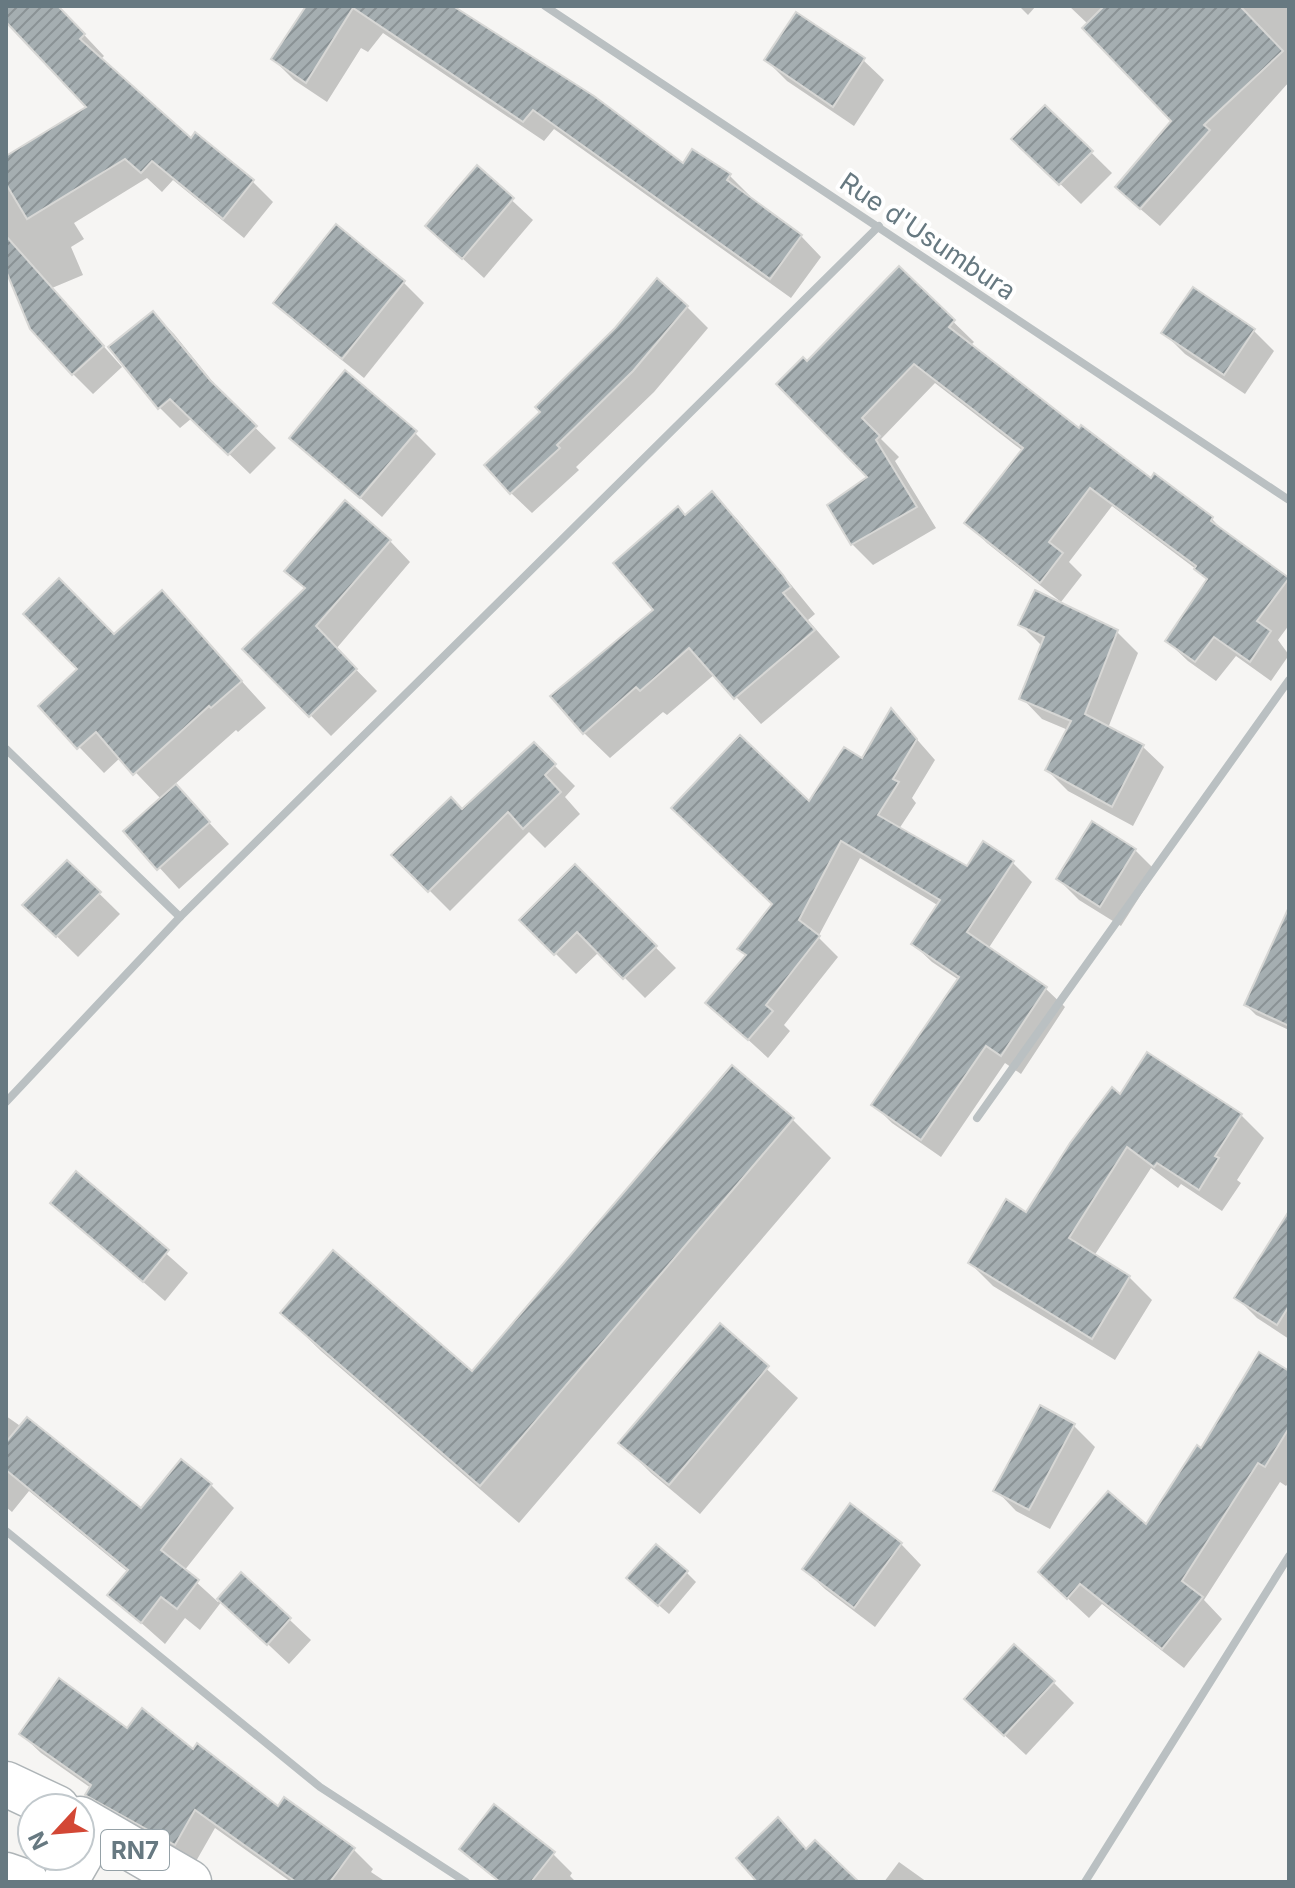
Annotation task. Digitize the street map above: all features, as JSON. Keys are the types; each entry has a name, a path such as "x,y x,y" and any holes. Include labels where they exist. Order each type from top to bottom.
{"main road":[{"name":"RN7","path":"96,1844 189,1882"},
{"path":"6,1875 26,1882"}],"street":[{"name":"Rue d'Usumbura","path":"545,6 1289,500"},
{"path":"6,1102 180,917 879,226"},
{"path":"977,1118 1289,680"},
{"path":"6,749 180,917"},
{"path":"6,1531 320,1787 466,1882"},
{"path":"1085,1882 1289,1556"}],"building":[{"path":"6,6 58,6 85,34 80,39 191,138 195,132 254,180 223,219 152,161 141,173 125,159 27,219 6,184 6,156 86,107 6,22"},
{"path":"306,6 453,6 594,96 683,163 692,149 731,174 727,180 802,235 770,279 533,110 523,122 353,8 306,83 271,59"},
{"path":"1104,6 1240,6 1283,51 1204,125 1210,130 1140,209 1115,187 1171,121 1082,28"},
{"path":"796,12 865,58 833,107 764,60"},
{"path":"1045,105 1093,151 1059,185 1011,139"},
{"path":"477,165 514,198 462,259 425,226"},
{"path":"336,224 405,281 342,359 273,303"},
{"path":"6,236 104,346 72,375 30,329 6,271"},
{"path":"899,266 955,320 949,327 1079,428 1081,425 1151,478 1154,473 1213,517 1211,521 1289,578 1257,621 1271,631 1250,662 1214,637 1195,662 1165,641 1207,579 1194,569 1196,566 1090,488 1049,542 1063,553 1040,583 964,523 1023,448 914,364 862,418 880,436 876,440 917,507 851,545 827,505 867,477 776,384 803,357 807,361"},
{"path":"657,278 688,306 633,371 557,445 560,448 510,494 484,465 540,412 535,407 615,328"},
{"path":"1193,287 1255,329 1224,375 1161,333"},
{"path":"153,311 210,380 257,426 228,455 170,399 158,409 108,347"},
{"path":"345,370 417,431 360,498 289,438"},
{"path":"712,491 783,575 791,587 783,593 815,630 734,699 689,648 640,691 636,687 583,734 550,696 653,610 613,563 678,506 685,515"},
{"path":"345,500 391,540 316,626 357,669 309,717 242,649 305,588 284,571"},
{"path":"59,578 114,634 162,590 242,681 211,708 209,706 133,775 96,732 77,749 38,706 77,669 23,614"},
{"path":"1035,590 1118,630 1085,714 1144,745 1112,807 1045,770 1071,721 1019,699 1044,637 1018,625"},
{"path":"891,708 917,739 893,779 899,782 878,815 967,866 983,841 1014,861 967,932 1047,987 1001,1056 986,1046 921,1140 871,1105 959,977 911,944 940,900 841,841 799,920 820,936 766,1005 773,1011 748,1040 705,1003 746,955 737,949 772,904 671,808 740,735 809,801 844,747 862,758"},
{"path":"534,742 556,764 545,775 561,792 523,829 508,812 428,892 391,855 451,797 462,809"},
{"path":"176,784 210,822 157,870 123,831"},
{"path":"1092,821 1136,849 1100,907 1056,879"},
{"path":"67,860 101,892 56,937 22,905"},
{"path":"575,864 657,946 623,979 577,932 554,955 519,920"},
{"path":"1289,907 1289,1026 1244,1005"},
{"path":"1147,1052 1242,1114 1215,1156 1219,1158 1199,1190 1157,1163 1154,1167 1127,1147 1069,1238 1130,1276 1092,1339 968,1263 1006,1199 1026,1212 1070,1143 1112,1087 1120,1094"},
{"path":"732,1065 794,1118 480,1486 280,1313 333,1250 472,1371"},
{"path":"76,1171 169,1250 143,1282 50,1203"},
{"path":"1289,1211 1289,1306 1277,1325 1234,1298"},
{"path":"720,1323 769,1366 669,1485 618,1443"},
{"path":"1259,1352 1289,1371 1289,1428 1265,1467 1258,1463 1182,1581 1203,1597 1162,1649 1080,1584 1067,1599 1038,1572 1108,1491 1146,1524 1197,1445 1201,1448"},
{"path":"1040,1405 1075,1424 1029,1510 993,1491"},
{"path":"27,1417 141,1508 181,1459 212,1484 161,1550 199,1580 177,1609 161,1597 141,1623 107,1595 128,1570 6,1470 6,1442"},
{"path":"850,1503 902,1543 854,1608 802,1569"},
{"path":"656,1544 688,1571 658,1606 626,1578"},
{"path":"241,1572 291,1618 267,1645 217,1599"},
{"path":"1014,1644 1055,1681 1004,1736 964,1699"},
{"path":"59,1678 127,1728 142,1708 193,1749 197,1743 278,1806 284,1797 355,1848 330,1882 296,1882 195,1810 175,1845 96,1801 96,1792 87,1792 91,1785 19,1734"},
{"path":"494,1804 555,1852 531,1882 500,1882 459,1849"},
{"path":"778,1817 806,1849 815,1840 859,1882 757,1882 736,1858"}]}
